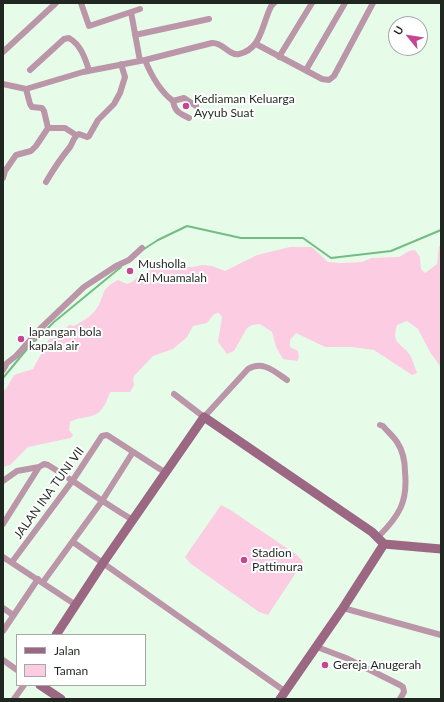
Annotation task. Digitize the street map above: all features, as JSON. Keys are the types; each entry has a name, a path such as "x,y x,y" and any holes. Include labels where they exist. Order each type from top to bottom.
{"street":[{"path":"3,52 56,3"},
{"path":"80,3 89,26 140,9"},
{"path":"3,84 26,89 89,70 143,60 212,42 219,43 233,53 239,54 247,51 256,44 269,9 274,3"},
{"path":"279,57 312,3"},
{"path":"306,70 345,3"},
{"path":"256,44 325,80 331,79 373,3"},
{"path":"131,12 135,35 143,60 163,92 173,101 174,108 189,118"},
{"path":"135,35 209,19"},
{"path":"30,70 64,39 69,38 73,40 83,53 89,70"},
{"path":"48,128 64,128 76,135 79,134 87,137 89,136 98,120 117,100 125,77 121,64"},
{"path":"3,178 4,170 16,155 30,151 36,146 48,128 44,111 42,108 32,107 26,89"},
{"path":"173,101 184,98 196,106"},
{"path":"46,182 60,158 71,146 76,135"},
{"path":"3,370 7,363 16,356 41,328 84,287 111,269 132,258 142,248"},
{"path":"57,634 132,520 204,417 248,369 258,365 266,367 287,380"},
{"path":"174,394 204,417 316,493 381,541 441,549"},
{"path":"73,542 283,695 342,608 406,495 407,486 405,462 402,451 397,442 383,426 380,425"},
{"name":"JALAN INA TUNI VII","path":"12,562 73,480 102,436 107,435 133,452"},
{"path":"3,631 13,615 73,542 102,501 133,452 166,473"},
{"path":"3,481 17,471 48,464 132,520"},
{"path":"3,524 39,467"},
{"path":"3,556 76,604"},
{"path":"3,608 13,615"},
{"path":"342,608 441,635"},
{"path":"317,647 346,658 400,685 403,687 404,692 400,699"},
{"path":"3,660 16,669"},
{"path":"14,699 23,686"},
{"path":"42,686 61,699"}],"green space":[{"path":"441,245 441,369 418,329 407,321 397,325 395,336 398,343 410,355 417,373 412,375 374,350 352,347 325,347 296,333 290,340 290,347 298,351 299,358 297,361 283,359 276,347 272,332 260,324 252,325 247,328 234,351 227,354 218,342 222,317 219,313 214,314 207,323 193,326 187,337 173,349 153,356 134,376 134,385 130,392 110,392 105,405 99,412 70,422 69,430 73,435 71,438 28,447 10,465 3,467 3,391 6,389 14,375 33,369 49,339 58,337 69,325 74,326 93,313 100,303 105,290 118,280 127,284 160,265 175,263 183,267 202,265 212,266 225,271 257,255 290,247 312,247 328,262 340,263 362,262 371,258 399,257 409,251 415,250 420,257 421,269 425,273 437,264 439,246"},
{"path":"221,505 297,555 303,562 268,615 259,612 191,564 185,557"}],"waterway":[{"path":"144,249 158,240 187,226 241,238 303,238 331,258 391,251 441,230"},
{"path":"3,378 27,349 54,322 121,267"}],"place":[{"name":"Kediaman Keluarga Ayyub Suat","path":"186,106"},
{"name":"Musholla Al Muamalah","path":"130,271"},
{"name":"lapangan bola kapala air","path":"21,339"},
{"name":"Stadion Pattimura","path":"244,560"},
{"name":"Gereja Anugerah","path":"325,665"}]}
